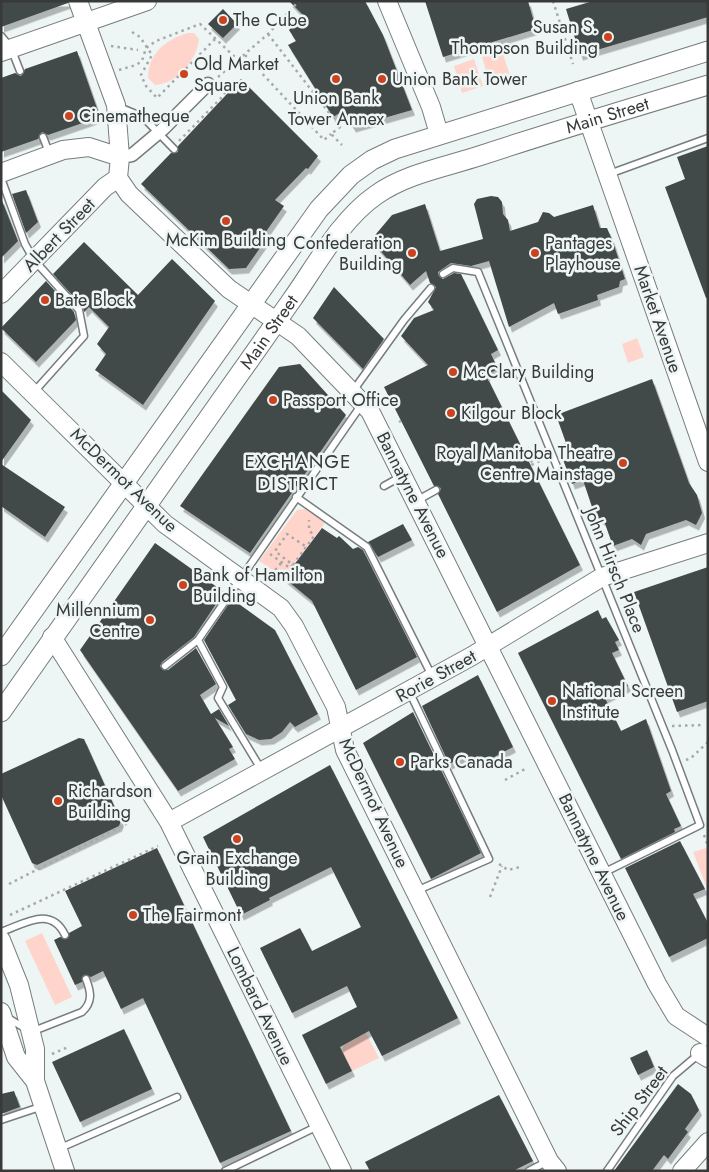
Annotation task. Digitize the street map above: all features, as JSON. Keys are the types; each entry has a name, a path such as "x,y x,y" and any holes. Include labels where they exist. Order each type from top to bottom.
{"main road":[{"name":"Main Street","path":"1,656 319,209 351,175 384,154 439,134 708,51"},
{"name":"Main Street","path":"1,712 276,321 352,218 376,195 402,181 708,85"}],"street":[{"path":"78,1 116,105 120,157 118,178"},
{"path":"5,45 86,23 147,1"},
{"path":"387,1 432,107 439,134"},
{"path":"1,173 63,150 88,147 120,157 132,155 213,81"},
{"name":"Market Avenue","path":"578,91 708,462"},
{"name":"Bannatyne Avenue","path":"118,178 129,194 223,283 298,336 370,411 671,1008 705,1049"},
{"name":"Albert Street","path":"1,294 105,187 118,178"},
{"name":"McDermot Avenue","path":"1,362 125,482 165,524 281,608 294,626 336,707 345,750 553,1166"},
{"name":"Rorie Street","path":"169,822 433,678 602,577 708,543"},
{"name":"Lombard Avenue","path":"52,637 169,822 342,1171"},
{"path":"1,940 19,985 35,1049 35,1081 65,1171"},
{"path":"2,1013 16,1056 35,1081"},
{"path":"682,1171 708,1143"}],"lane":[{"path":"5,45 20,71"},
{"path":"116,105 143,116 173,148"},
{"path":"43,137 50,154"},
{"path":"608,174 708,138"},
{"path":"1,178 25,244 34,260 79,310 84,336 33,393"},
{"name":"John Hirsch Place","path":"443,274 453,268 478,272 663,728 700,826 602,874"},
{"path":"165,666 198,640 296,497 404,320 431,288"},
{"path":"384,486 403,476"},
{"path":"416,501 436,490"},
{"path":"296,497 366,547 433,678"},
{"path":"198,640 223,687 218,698 262,770"},
{"path":"409,691 490,859 416,892"},
{"path":"1,932 40,918 47,918 57,922 65,935"},
{"path":"2,1013 31,1032 82,1012 86,1008 91,996 86,979"},
{"name":"Ship Street","path":"607,1171 673,1076 705,1049"},
{"path":"57,1149 177,1096"},
{"path":"1,1120 43,1106"},
{"path":"225,1171 319,1125"},
{"path":"529,1171 553,1166"}],"path":[{"path":"213,81 239,61 299,1"},
{"path":"553,1 573,64"},
{"path":"115,71 136,65 142,61 146,48 156,41 200,24 239,61"},
{"path":"132,32 140,37 152,55 141,76 157,98 215,39"},
{"path":"245,55 324,140 340,128 268,34"},
{"path":"109,46 138,50"},
{"path":"173,148 224,95 227,86 213,81"},
{"path":"332,134 342,145"},
{"path":"488,380 516,367"},
{"path":"535,445 524,451 527,455 535,451 536,454 528,458 529,460 538,456 539,458 530,462 532,465 542,460"},
{"path":"261,547 290,568 314,536 309,530 307,515"},
{"path":"288,528 275,551 293,564"},
{"path":"286,534 305,546"},
{"path":"271,575 282,562"},
{"path":"663,728 678,724 704,725"},
{"path":"677,764 691,758 708,742"},
{"path":"505,780 527,768"},
{"path":"9,884 130,822"},
{"path":"10,915 158,846"},
{"path":"490,859 508,870 520,867"},
{"path":"490,897 502,866"},
{"path":"48,1056 68,1047"}],"shaded area":[{"path":"188,33 194,33 199,39 190,63 178,76 163,84 155,85 148,78 151,62 155,55 172,39"},
{"path":"502,51 511,78 490,84 482,57"},
{"path":"474,59 483,86 462,93 454,66"},
{"path":"637,338 644,357 628,363 622,344"},
{"path":"305,509 325,523 284,578 259,561 297,510"},
{"path":"706,848 708,852 708,891 693,852"},
{"path":"42,933 72,997 55,1005 25,941"},
{"path":"366,1033 379,1058 352,1071 342,1051 344,1045"}],"building":[{"path":"1,1 68,1 68,3 1,27"},
{"path":"289,1 365,1 383,35 412,110 353,127 343,111 333,117 288,45 296,41 289,30 303,15"},
{"path":"425,1 528,1 536,29 443,57"},
{"name":"Susan S. Thompson Building","path":"593,1 708,1 708,17 580,55 566,9"},
{"name":"The Cube","path":"223,9 237,24 223,38 208,24"},
{"path":"77,51 100,117 48,135 42,132 38,139 1,152 1,78 15,73 21,76 25,69"},
{"path":"241,79 318,156 308,169 306,168 275,200 284,206 263,236 267,238 246,268 229,269 141,184 171,153 178,152 178,146"},
{"path":"708,146 708,298 706,298 665,187 685,179 677,157"},
{"path":"26,190 38,222 26,233 12,194"},
{"path":"491,196 498,197 502,202 503,214 508,220 510,231 538,222 543,212 549,213 554,217 593,205 600,228 607,228 625,279 620,281 619,287 597,295 598,300 558,314 554,303 509,327 489,261 471,266 451,263 438,272 439,276 443,279 454,273 461,274 498,350 491,354 498,369 486,375 580,565 497,612 438,494 441,488 434,486 384,387 428,365 401,336 414,318 434,310 428,302 436,287 430,283 426,271 410,285 371,240 392,215 425,204 440,251 483,239 474,204 477,199"},
{"path":"1,198 18,241 1,258"},
{"path":"84,242 138,295 172,259 215,301 143,405 95,370 106,354 97,344 109,327 89,307 84,312 83,307 53,274"},
{"name":"Bate Block","path":"46,281 74,312 76,320 36,362 1,328"},
{"path":"334,287 384,339 363,369 313,318"},
{"path":"300,364 346,415 250,553 180,506 279,367"},
{"name":"Royal Manitoba Theatre Centre Mainstage","path":"652,379 689,483 697,495 702,513 696,525 686,520 646,534 641,545 632,539 613,546 604,521 595,516 583,480 572,484 558,446 566,443 556,415"},
{"path":"1,390 31,420 1,462"},
{"path":"1,464 65,507 45,537 1,506"},
{"path":"403,524 412,540 378,557 368,542"},
{"path":"322,528 337,538 339,536 353,549 358,547 363,550 417,657 356,690 312,601 284,578"},
{"path":"155,543 224,592 194,637 162,662 160,666 163,670 168,670 196,648 216,684 200,695 211,714 219,709 229,726 215,718 233,747 229,749 235,759 178,791 80,650"},
{"path":"708,567 708,701 677,712 634,592"},
{"path":"232,599 275,630 318,714 295,727 290,722 282,732 271,739 259,740 246,734 228,705 236,700 204,640"},
{"path":"598,610 602,619 606,617 619,640 615,642 619,650 612,653 628,686 605,698 621,731 646,719 671,791 666,794 681,826 674,829 675,832 621,859 518,653"},
{"path":"478,675 513,747 487,761 485,757 472,764 467,755 449,764 422,706"},
{"path":"413,712 481,853 431,879 363,743"},
{"name":"Richardson Building","path":"79,738 84,739 121,821 119,826 37,865 32,863 1,795 1,774"},
{"path":"330,765 458,1018 382,1056 369,1031 340,1047 352,1071 326,1084 302,1035 357,1007 347,986 292,1013 260,948 300,928 312,951 361,927 331,867 269,898 270,900 241,915 203,837"},
{"path":"680,841 705,889 693,894 708,923 708,938 669,957 625,868"},
{"path":"157,848 291,1131 220,1163 143,998 121,1009 103,971 91,977 84,975 82,982 75,985 54,940 60,937 67,939 69,933 82,926 65,891"},
{"path":"124,1029 152,1089 80,1122 52,1062"},
{"path":"647,1050 654,1067 638,1075 630,1058"},
{"path":"678,1084 691,1094 699,1110 685,1129 688,1132 668,1159 664,1155 652,1171 614,1171"},
{"path":"14,1091 20,1107 1,1114 1,1094"},
{"path":"499,1095 533,1161 513,1171 370,1171 365,1162"}],"place":[{"name":"The Cube","path":"223,20"},
{"name":"Susan S. Thompson Building","path":"608,37"},
{"name":"Old Market Square","path":"184,74"},
{"name":"Union Bank Tower Annex","path":"336,79"},
{"name":"Union Bank Tower","path":"382,79"},
{"name":"Cinematheque","path":"69,116"},
{"name":"McKim Building","path":"226,221"},
{"name":"Confederation Building","path":"412,253"},
{"name":"Pantages Playhouse","path":"535,253"},
{"name":"Bate Block","path":"45,300"},
{"name":"McClary Building","path":"453,372"},
{"name":"Passport Office","path":"273,400"},
{"name":"Kilgour Block","path":"451,413"},
{"name":"Royal Manitoba Theatre Centre Mainstage","path":"623,463"},
{"name":"Bank of Hamilton Building","path":"183,585"},
{"name":"Millennium Centre","path":"150,620"},
{"name":"National Screen Institute","path":"552,701"},
{"name":"Parks Canada","path":"400,762"},
{"name":"Richardson Building","path":"58,801"},
{"name":"Grain Exchange Building","path":"237,839"},
{"name":"The Fairmont","path":"133,915"}],"district":[{"name":"EXCHANGE DISTRICT","path":"298,472"}]}
